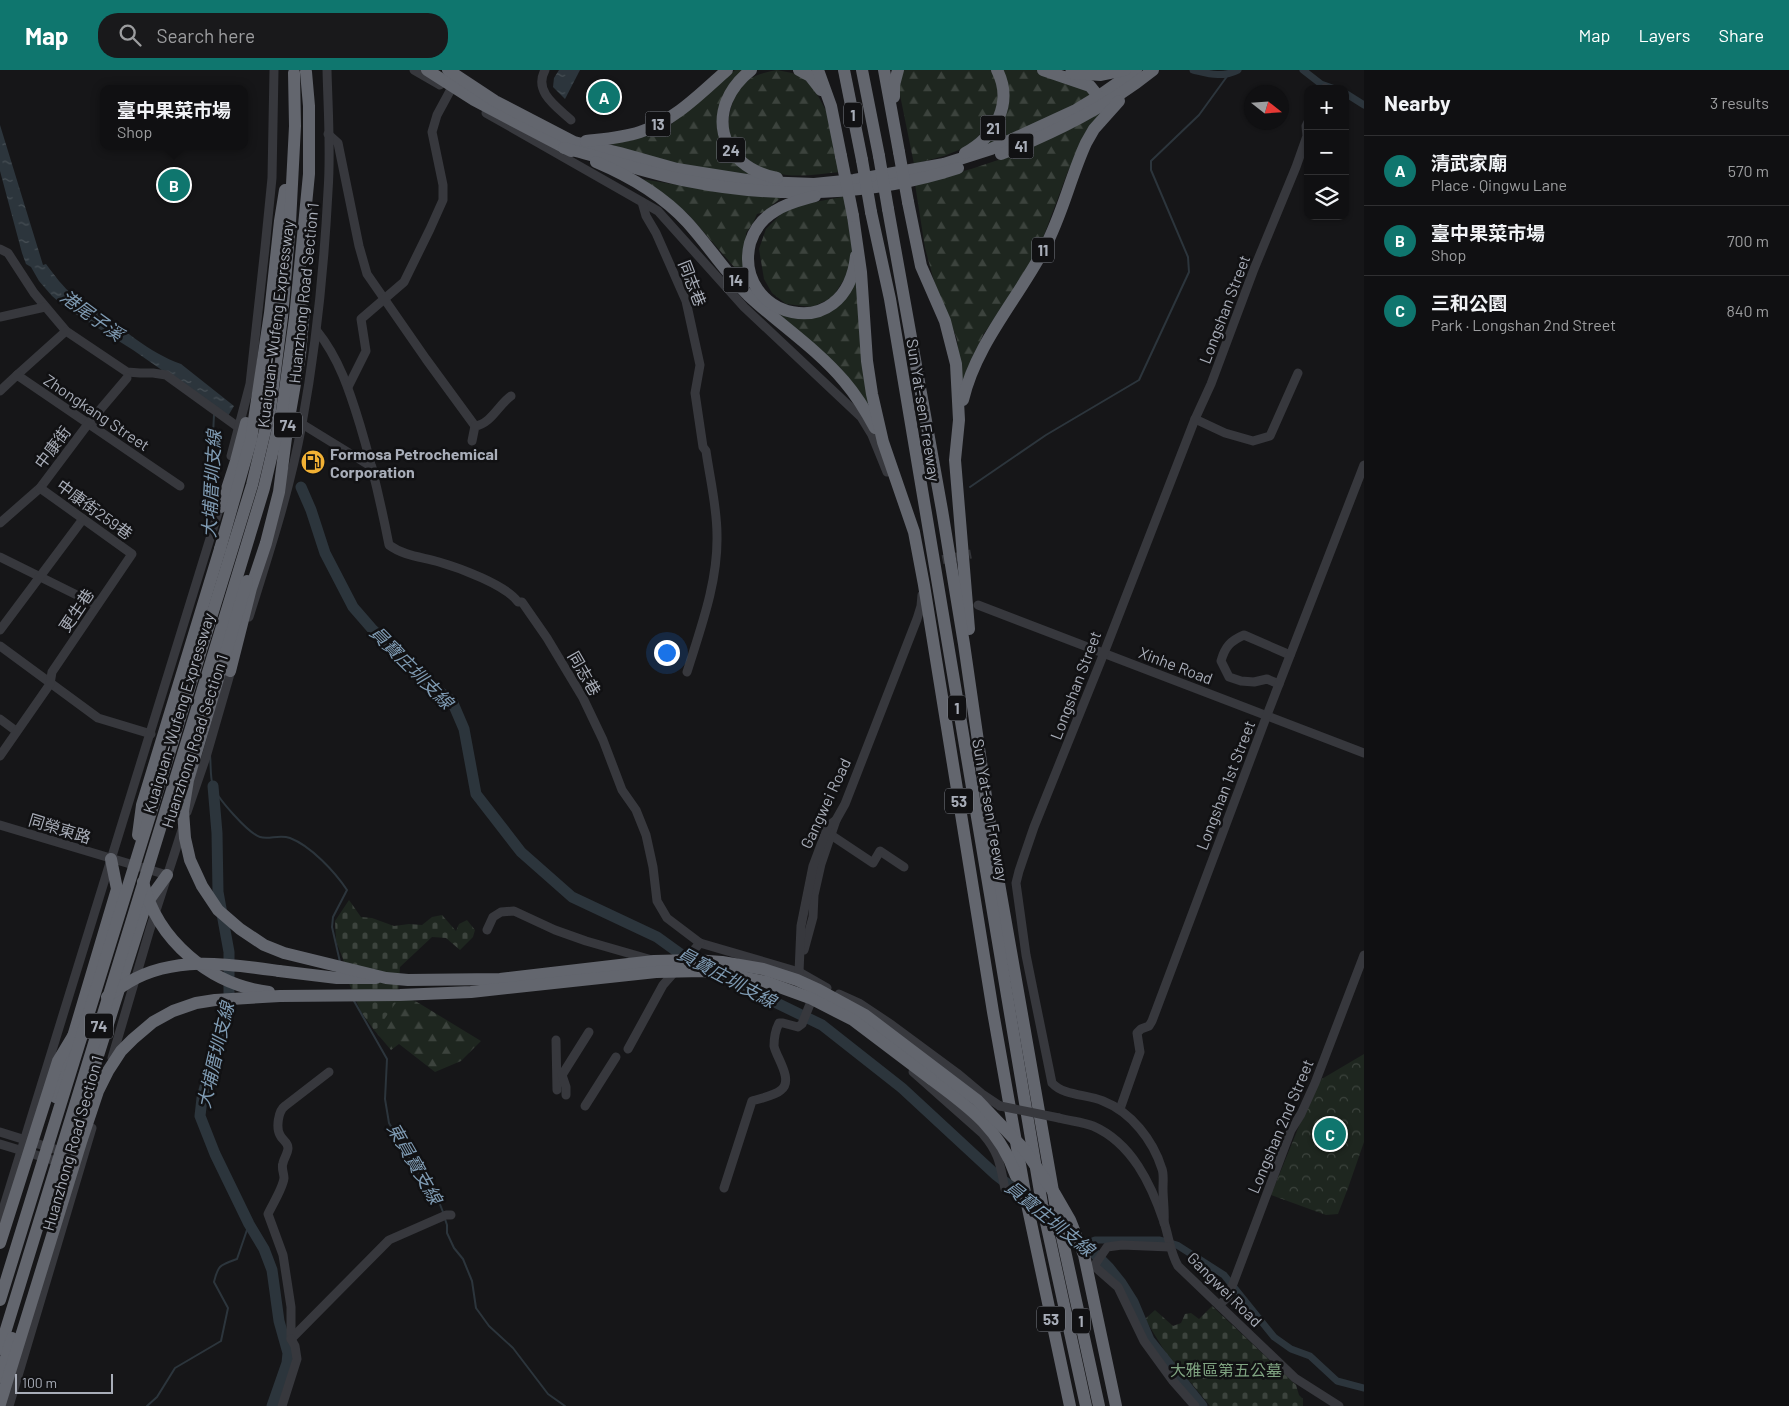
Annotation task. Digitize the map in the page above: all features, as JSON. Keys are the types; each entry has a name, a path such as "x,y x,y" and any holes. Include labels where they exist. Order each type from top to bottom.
{"highway":[{"path":"427,70 474,100 569,145 688,181 757,191 830,192"},
{"path":"448,70 495,101 569,145 620,153 678,169 759,182 814,184 854,180 944,164 991,149 1134,85 1153,70"},
{"name":"13","path":"569,145 617,138 639,133 656,126 686,106 727,70"},
{"name":"24","path":"752,70 736,84 727,98 722,125 729,147 744,164 756,171 774,177 814,184"},
{"path":"799,70 810,76 821,89 831,106"},
{"path":"818,70 831,106 853,216 862,272 867,361 883,442"},
{"name":"Sun Yat-sen Freeway","path":"844,70 890,299 1047,1233 1086,1406"},
{"name":"Sun Yat-sen Freeway","path":"862,70 880,156 943,520 996,866 1057,1214 1099,1406"},
{"path":"884,70 921,266 945,321 956,364 959,420 955,460 956,487 984,784"},
{"path":"894,122 894,84 898,70"},
{"name":"21","path":"944,164 977,146 999,119 1004,97 1003,86 997,70"},
{"path":"1044,70 1085,84 1094,90 1102,100"},
{"path":"1060,70 1087,75 1101,75 1125,70"},
{"path":"1102,100 1136,70"},
{"name":"Kuaiguan-Wufeng Expressway","path":"0,1300 252,485 270,410 282,317 300,72 309,106 310,174 289,366 274,446 264,488 0,1349"},
{"name":"11","path":"959,420 973,368 989,338 1031,273 1045,247 1086,143 1094,129 1108,112 1134,85"},
{"name":"41","path":"830,192 859,189 932,176 998,155 1060,129 1102,100"},
{"path":"290,996 263,992 238,984 209,971 197,963 173,940 160,923 148,900 139,863 138,833 142,805 220,549 250,440 264,358 280,221 295,126"},
{"name":"14","path":"569,145 640,185 686,221 747,293 809,347 844,381 864,408 883,442"},
{"name":"74","path":"230,671 251,588 279,492 300,355 309,242 310,174"},
{"path":"830,192 774,211 758,227 752,237 749,250 749,270 752,280 766,299 780,308 792,313 806,314 818,311 840,298 849,283 855,265 857,241"},
{"path":"221,507 236,461 264,358"},
{"path":"286,442 258,548 188,780 183,811 185,838 190,860 202,886 218,910 240,929 264,945 284,953 386,978"},
{"name":"53","path":"883,442 914,532 993,1012 1020,1163 1025,1205 1033,1231 1070,1406"},
{"name":"74","path":"0,1274 117,889 111,859"},
{"name":"74","path":"0,1377 83,1103 146,904 167,875"},
{"path":"0,1243 58,1061 82,1021 102,1000 130,982 153,971 185,965 224,964 337,978 408,980 500,979 654,961 709,961 747,965 769,970 804,983 851,1007 879,1025 977,1100 1024,1149 1043,1175 1070,1220 1084,1255 1116,1406"},
{"path":"0,1404 98,1091 113,1062 133,1039 153,1022 173,1011 196,1003 215,1000 290,996 471,992 656,972 727,974 778,986 853,1020 983,1120 1003,1157 1016,1176 1025,1205"}],"street":[{"name":"Huanzhong Road Section 1","path":"8,1406 167,875 206,757 230,671 240,647 273,543 302,424 317,331 329,190 327,70"},
{"name":"同志巷","path":"414,70 658,211 744,307 861,417 872,435 891,480 907,526 916,565"},
{"path":"545,70 541,85 546,97 571,120"},
{"path":"0,1219 221,507 238,427 250,384 272,178 274,72"},
{"path":"348,387 366,351 361,319 404,282 443,200 443,185 432,132 437,115 450,91"},
{"name":"Longshan Street","path":"1164,1223 1163,1171 1147,1138 1120,1110 1102,1100 1058,1089 1052,1083 1026,955 1016,883 1034,827 1296,167 1307,136 1306,130"},
{"path":"328,134 338,143 367,274 475,426 472,441"},
{"name":"同志巷","path":"642,202 646,216 653,227 686,301 700,364 695,393 717,523 716,551 710,598 687,672"},
{"path":"0,249 8,253 44,307 66,331 127,372 166,375 238,427"},
{"path":"0,317 44,307"},
{"path":"0,391 66,331"},
{"name":"同志巷","path":"317,331 328,344 348,387 372,467 389,545 398,552 440,562 480,578 512,594 518,602 522,602 547,638 583,698 603,740 622,790 636,810 646,835 653,867 657,901 667,918 700,943 799,972"},
{"path":"1195,419 1225,433 1253,441 1270,436 1298,373"},
{"name":"Zhongkang Street","path":"17,375 180,486"},
{"name":"中康街","path":"0,523 40,488 88,424 127,378"},
{"path":"475,426 479,426 490,417 511,396"},
{"path":"302,424 372,467"},
{"name":"Longshan 1st Street","path":"1120,1110 1140,1052 1137,1033 1152,1022 1267,715 1364,465"},
{"name":"中康街259巷","path":"40,488 132,554"},
{"path":"0,630 83,519"},
{"name":"更生巷","path":"0,756 50,684 52,672 132,554"},
{"path":"0,557 97,605"},
{"name":"Gangwei Road","path":"799,972 801,926 813,866 828,826 836,820 845,804 917,618 922,596 916,565"},
{"name":"Xinhe Road","path":"978,605 1364,753"},
{"path":"1279,684 1267,679 1254,682 1241,681 1229,676 1221,661 1225,648 1244,635 1290,655"},
{"path":"0,646 98,718 151,734"},
{"path":"0,719 16,731"},
{"path":"836,820 821,864 814,894 813,917 799,972 846,998 843,1008 846,1021 908,1068 993,1145 1003,1157 1005,1189"},
{"name":"同榮東路","path":"0,825 167,875"},
{"path":"831,835 873,863 880,851 904,867"},
{"path":"487,930 493,917 501,912 514,911 555,930 586,941 619,952 646,957 679,969"},
{"path":"628,1049 663,985 700,943"},
{"name":"Longshan 2nd Street","path":"1220,1304 1228,1297 1291,1130 1301,1114 1315,1083 1364,955"},
{"path":"724,1188 752,1102 782,1090 784,1085 784,1070 774,1046 777,1028 783,1022 798,1026 803,1023 811,1006 818,983"},
{"name":"Gangwei Road","path":"846,998 859,1003 892,1025 1000,1106 1092,1126 1118,1142 1130,1153 1144,1176 1164,1223 1173,1257 1178,1266 1220,1304 1295,1378 1339,1406"},
{"path":"566,1095 566,1087 562,1075 588,1032"},
{"path":"556,1040 558,1090"},
{"path":"585,1106 616,1057"},
{"path":"282,1406 297,1359 295,1346 291,1339 291,1307 284,1263 268,1214 282,1185 284,1178 282,1170 283,1161 288,1149 287,1144 279,1133 279,1114 281,1109 330,1072"},
{"path":"0,1132 83,1158"},
{"path":"0,1144 80,1168"},
{"path":"291,1339 389,1240 446,1215 451,1215"},
{"path":"1169,1244 1107,1247 1094,1266 1118,1287 1144,1341 1195,1406"},
{"path":"0,1404 8,1406"}],"green space":[{"path":"735,70 747,70 728,88 720,138 756,177 665,162 607,143 622,142 668,127"},
{"path":"777,70 797,74 812,85 834,125 841,172 806,175 780,174 754,164 733,145 728,133 728,125 731,107 738,91 751,78"},
{"path":"900,70 992,70 998,80 997,114 971,145 944,156 914,164 898,85"},
{"path":"998,70 1036,70 1087,89 1093,96 982,148 996,127"},
{"path":"1104,109 1068,171 1037,254 983,335 963,379 961,378 957,339 934,281 925,248 915,184 1010,156"},
{"path":"642,179 714,191 783,196 764,212 757,214 746,233 747,272 742,270 742,276 688,214"},
{"path":"847,196 854,264 832,298 812,307 786,304 772,293 764,279 759,249 766,229 788,207"},
{"path":"858,278 872,410 777,314 779,312 806,317 826,313 843,301"},
{"path":"349,900 361,917 372,918 394,926 422,925 432,917 442,915 456,931 459,924 467,920 475,930 473,937 460,950 446,938 432,937 400,967 398,995 395,1004 378,1028 374,1030 361,1012 348,981 346,967 336,941 335,921"},
{"path":"398,995 417,1002 481,1041 461,1061 435,1072 399,1044 391,1050 374,1030 378,1028"},
{"path":"1364,1054 1364,1142 1338,1214 1326,1215 1271,1195 1320,1080"},
{"name":"大雅區第五公墓","path":"1212,1306 1296,1385 1299,1395 1303,1399 1303,1406 1210,1406 1172,1363 1145,1319 1155,1310 1173,1326 1181,1323 1185,1314 1191,1313 1199,1319"}],"water":[{"path":"559,70 580,70 565,99 553,87 554,78"},
{"name":"港尾子溪","path":"0,125 43,265 46,264 76,298 94,307 158,353 181,364 234,406 228,416 133,350 66,308 39,281 31,267 26,264 22,253 0,171"}],"waterway":[{"path":"1193,70 1221,75 1238,70"},
{"path":"1303,70 1324,85"},
{"path":"970,487 1046,435 1139,380 1189,272 1188,257 1151,170 1151,161 1199,115 1228,75"},
{"path":"1349,96 1364,105"},
{"name":"大埔厝圳支線","path":"208,531 214,415"},
{"name":"員寶庄圳支線","path":"301,487 311,510 325,553 353,607 373,630 431,685 452,701 464,729 476,794 521,852 572,897 657,937 693,963"},
{"name":"東員寶支線","path":"210,755 213,786 220,798 248,829 260,837 286,837 298,842 322,860 347,890 333,917 332,927 340,962"},
{"name":"大埔厝圳支線","path":"213,786 217,833 218,892 229,952 229,997 202,1098 200,1116 215,1154 249,1224 264,1249 272,1270 279,1321 288,1353 287,1363 272,1406"},
{"name":"員寶庄圳支線","path":"717,974 822,1025 902,1088 996,1175 1085,1244 1121,1283 1133,1302 1149,1340 1202,1406"},
{"name":"東員寶支線","path":"354,1001 387,1059 385,1099 389,1123 439,1202 443,1212"},
{"name":"東員寶支線","path":"445,1219 447,1233 454,1248 463,1259 472,1281 476,1308 489,1326 513,1348 548,1394 565,1406"},
{"path":"147,1406 157,1397 175,1368 221,1341 228,1308 214,1282 221,1266 237,1259 249,1224"},
{"path":"1085,1244 1095,1240 1160,1240 1177,1245 1224,1275 1274,1337 1291,1349 1310,1356 1337,1381 1364,1388"}],"tunnel":[{"path":"916,565 971,554"}],"place":[{"name":"清武家廟","path":"604,97"},
{"name":"臺中果菜市場","path":"174,185"},
{"name":"Formosa Petrochemical Corporation","path":"313,462"},
{"name":"三和公園","path":"1330,1134"}]}
